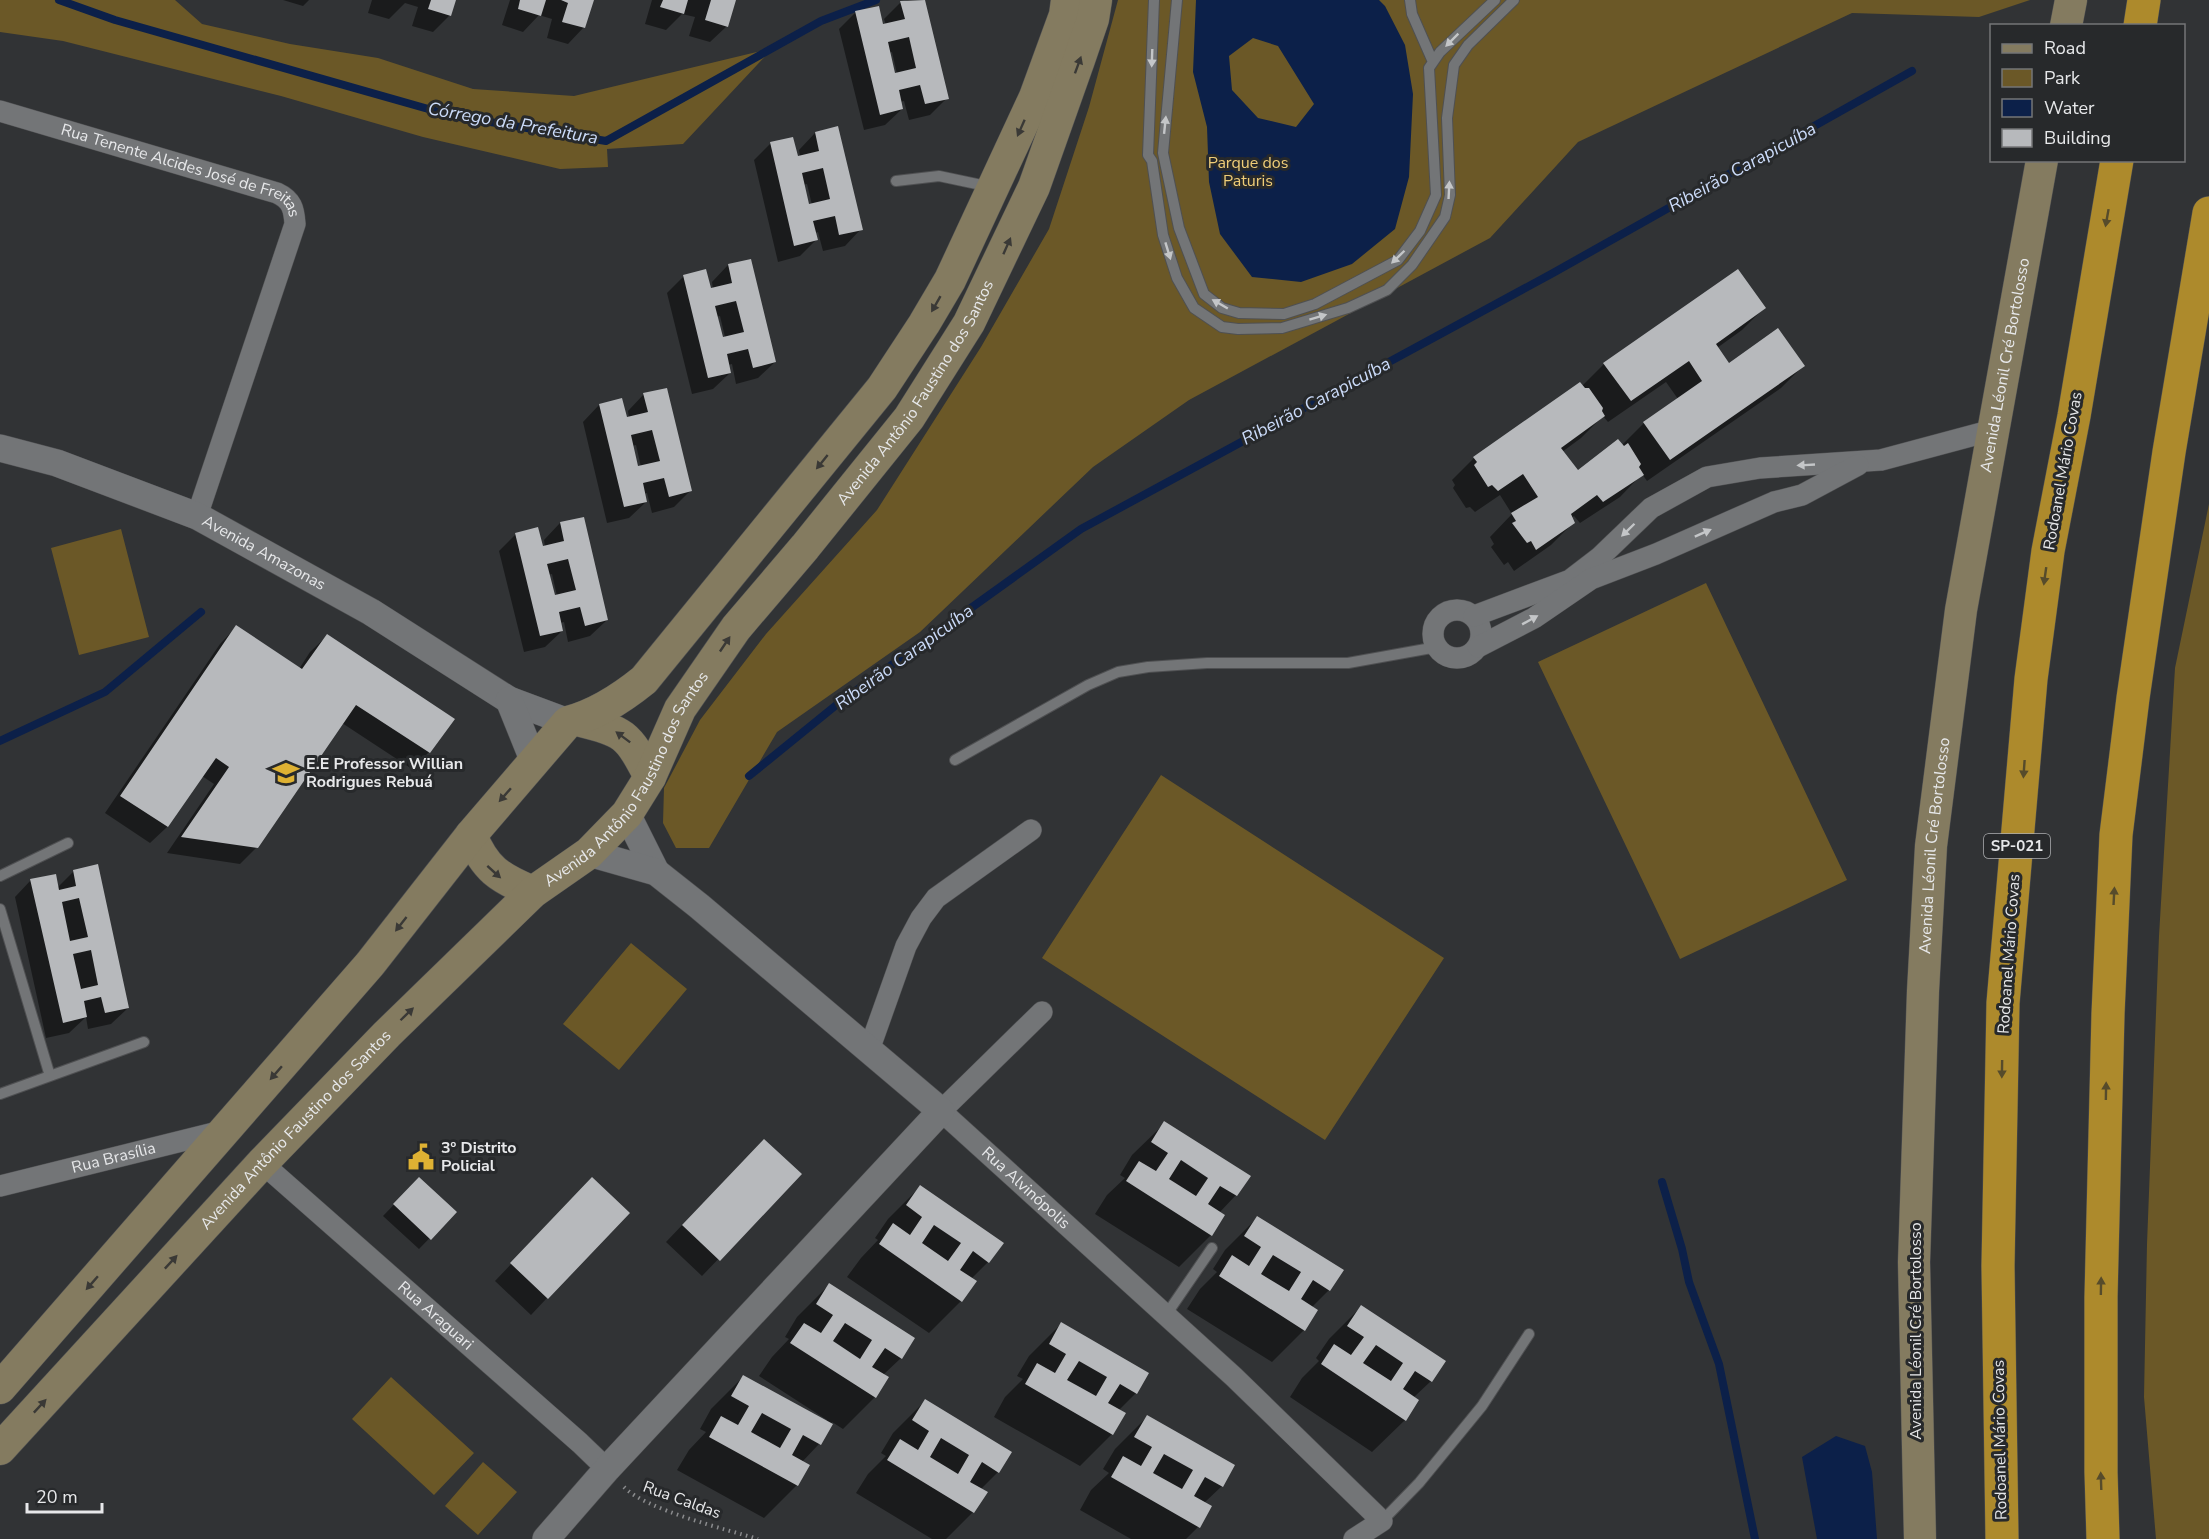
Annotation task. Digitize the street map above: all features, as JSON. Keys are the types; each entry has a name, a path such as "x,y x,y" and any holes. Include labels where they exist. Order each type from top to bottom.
{"highway":[{"path":"2140,24 2144,0"},
{"name":"Rodoanel Mário Covas","path":"2002,1539 1998,1266 2003,1003 2031,679 2048,551 2074,416 2117,162"},
{"path":"2103,1539 2101,1298 2108,1014 2116,835 2133,698 2169,452 2209,213"}],"main road":[{"name":"Avenida Antônio Faustino dos Santos","path":"0,1388 370,964 471,835 534,762 573,721 631,690 644,680 882,388 950,280 1035,97 1065,15 1067,0"},
{"name":"Avenida Antônio Faustino dos Santos","path":"0,1449 262,1163 387,1034 532,892 589,853 627,814 650,777 681,709 736,628 909,418 969,323 1034,187 1083,50 1093,19 1096,0"},
{"path":"2066,24 2071,0"},
{"name":"Avenida Léonil Cré Bortolosso","path":"1920,1539 1914,1262 1923,991 1931,846 1961,610 2042,162"},
{"path":"573,721 606,727 624,735 635,749 650,777"},
{"path":"471,835 478,853 494,872 504,880 532,892"}],"street":[{"name":"Rua Tenente Alcides José de Freitas","path":"0,111 277,193 286,197 294,207 295,224 197,516"},
{"path":"1474,616 1482,631 1482,639 1473,654 1458,659 1443,654 1432,635 1442,615 1458,610 1474,616 1570,580 1600,557 1651,508 1707,477 1760,468 1881,460 1993,430"},
{"name":"Avenida Amazonas","path":"0,448 57,464 197,516 371,612 509,700 573,721"},
{"path":"1478,647 1534,618 1591,579 1656,554 1773,502 1802,495 1864,462"},
{"path":"509,700 534,762"},
{"name":"Rua Alvinópolis","path":"627,814 656,872"},
{"path":"869,1050 906,946 921,918 936,898 1031,830"},
{"name":"Rua Alvinópolis","path":"589,853 656,872 699,906 941,1111 1234,1377 1382,1521"},
{"path":"546,1539 607,1469 941,1111 1042,1012"},
{"name":"Rua Brasília","path":"0,1186 227,1130"},
{"name":"Rua Araguari","path":"262,1163 607,1469"},
{"path":"1354,1539 1382,1521"}],"lane":[{"path":"1154,0 1148,155 1152,161 1163,235 1177,278 1194,308 1222,327 1238,329 1282,328 1348,308 1386,290 1412,265 1442,223 1450,195 1447,118 1455,65 1468,45 1514,0"},
{"path":"1178,0 1162,153 1179,228 1204,294 1222,308 1239,313 1284,314 1315,304 1398,260 1420,231 1436,195 1429,68 1440,52 1495,0"},
{"path":"1410,0 1412,14 1433,62"},
{"path":"896,181 939,176 994,187"},
{"path":"955,760 1088,685 1118,672 1148,667 1207,663 1348,663 1437,647"},
{"path":"0,876 68,843"},
{"path":"0,909 50,1076"},
{"path":"0,1094 144,1042"},
{"path":"1166,1315 1212,1248"},
{"path":"1382,1521 1419,1483 1482,1406 1529,1334"}],"path":[{"name":"Rua Caldas","path":"607,1469 630,1493 654,1506 758,1539"}],"green space":[{"path":"0,0 175,0 202,24 290,44 378,58 473,89 574,96 773,48 683,144 607,149 608,167 560,169 423,137 281,96 63,41 0,32"},
{"name":"Parque dos Paturis","path":"1118,0 2030,0 1979,17 1852,13 1578,142 1490,238 1189,400 1093,467 920,632 777,732 709,848 676,848 663,823 664,788 700,720 766,634 877,510 981,347 1049,229 1089,107"},
{"path":"2209,504 2209,1539 2156,1539 2144,1397 2147,1244 2159,936 2175,668"},
{"path":"121,529 149,637 79,655 51,548"},
{"path":"1706,583 1847,880 1680,959 1538,662"},
{"path":"1161,775 1444,958 1325,1140 1042,958"},
{"path":"631,943 687,989 619,1070 563,1024"},
{"path":"391,1377 474,1453 434,1495 352,1419"},
{"path":"483,1462 517,1492 478,1535 445,1506"}],"water":[{"path":"1196,0 1379,0 1385,6 1405,45 1413,94 1409,177 1395,229 1352,264 1301,282 1252,277 1220,234 1209,182 1207,127 1193,72","holes":["1253,38 1278,46 1314,104 1296,127 1258,118 1232,90 1229,56"]},
{"path":"1836,1436 1865,1446 1872,1472 1877,1539 1817,1539 1802,1457"}],"building":[{"path":"431,0 456,0 451,16 428,9"},
{"path":"520,0 546,0 541,16 518,9"},
{"path":"561,0 594,0 585,28 562,22 568,3"},
{"path":"663,0 688,0 684,14 660,7"},
{"path":"711,0 736,0 728,27 705,20"},
{"path":"925,0 949,99 925,104 920,85 899,90 903,109 880,115 855,11 879,6 883,24 905,19 900,1","holes":["909,37 916,68 895,73 888,42"]},
{"path":"838,126 863,230 839,235 835,216 813,221 818,240 794,246 770,142 793,137 798,156 819,151 815,132","holes":["823,168 830,199 809,204 802,173"]},
{"path":"751,259 776,362 753,368 748,349 727,354 731,373 708,378 683,275 706,269 711,288 732,283 728,264","holes":["736,301 744,332 723,337 715,306"]},
{"path":"1738,269 1766,308 1716,344 1729,363 1778,328 1805,366 1670,460 1643,422 1702,381 1689,361 1631,401 1603,363"},
{"path":"1580,382 1585,388 1589,388 1603,408 1605,416 1561,448 1578,470 1618,439 1624,446 1628,443 1641,464 1639,467 1644,475 1603,502 1597,495 1571,514 1575,523 1536,550 1531,541 1527,543 1512,523 1516,521 1511,513 1538,497 1523,474 1498,491 1492,485 1488,487 1474,465 1477,462 1473,457"},
{"path":"667,388 692,491 669,497 664,478 643,483 647,502 624,507 599,404 622,398 627,417 648,412 643,393","holes":["652,430 660,461 638,466 631,435"]},
{"path":"584,517 608,620 585,626 580,607 559,612 563,631 540,636 515,533 538,527 543,546 564,541 560,522","holes":["568,559 576,590 555,595 547,564"]},
{"path":"236,625 302,669 327,634 455,719 430,753 356,705 258,848 181,837 229,767 216,758 168,827 120,796"},
{"path":"98,864 129,1008 105,1013 101,997 84,1001 87,1017 63,1023 30,879 56,874 59,890 76,886 73,870","holes":["79,898 88,937 70,941 62,902","91,950 98,985 81,989 73,954"]},
{"path":"1164,1121 1251,1176 1237,1196 1220,1186 1208,1204 1225,1215 1212,1236 1126,1181 1139,1161 1156,1171 1168,1153 1151,1142","holes":["1181,1160 1208,1178 1196,1196 1169,1179"]},
{"path":"764,1139 802,1174 720,1261 682,1225"},
{"path":"419,1177 457,1212 431,1240 393,1204"},
{"path":"592,1177 630,1213 548,1299 510,1263"},
{"path":"920,1185 1004,1243 989,1263 973,1251 960,1270 977,1281 962,1302 879,1244 893,1223 910,1235 922,1217 906,1205","holes":["934,1225 961,1243 948,1261 922,1243"]},
{"path":"1257,1216 1344,1270 1330,1291 1313,1280 1301,1299 1318,1310 1305,1331 1219,1276 1232,1255 1249,1266 1261,1247 1244,1236","holes":["1273,1255 1301,1272 1289,1291 1261,1274"]},
{"path":"829,1283 915,1338 902,1359 885,1348 872,1367 889,1377 876,1398 790,1343 804,1323 821,1333 833,1315 816,1304","holes":["845,1323 872,1340 860,1359 833,1341"]},
{"path":"1361,1305 1446,1361 1432,1382 1415,1371 1403,1389 1419,1400 1406,1421 1321,1364 1334,1344 1351,1355 1364,1337 1347,1326","holes":["1376,1345 1403,1363 1391,1381 1363,1363"]},
{"path":"1061,1322 1149,1373 1137,1394 1120,1384 1108,1403 1126,1413 1113,1435 1025,1384 1037,1363 1055,1373 1066,1354 1049,1344","holes":["1079,1361 1107,1377 1096,1396 1067,1380"]},
{"path":"743,1375 833,1424 821,1445 803,1435 792,1455 810,1465 798,1486 709,1437 721,1416 738,1425 749,1406 731,1396","holes":["762,1413 791,1429 780,1448 751,1432"]},
{"path":"925,1399 1012,1452 999,1473 982,1462 970,1482 988,1492 974,1513 887,1460 900,1439 918,1450 929,1431 912,1420","holes":["941,1438 969,1455 958,1474 930,1457"]},
{"path":"1147,1415 1235,1465 1223,1487 1205,1477 1194,1496 1212,1506 1200,1528 1111,1477 1123,1456 1141,1466 1152,1447 1134,1437","holes":["1164,1454 1193,1470 1182,1489 1153,1473"]}],"waterway":[{"name":"Córrego da Prefeitura","path":"59,0 115,20 453,116 606,141 821,21 876,0"},
{"name":"Ribeirão Carapicuíba","path":"749,776 840,702 1081,529 1553,273 1912,71"},
{"path":"0,741 105,692 201,612"},
{"path":"1662,1182 1682,1249 1689,1282 1719,1364 1755,1539"}],"place":[{"name":"E.E Professor Willian Rodrigues Rebuá","path":"286,773"},
{"name":"3º Distrito Policial","path":"421,1157"}]}
